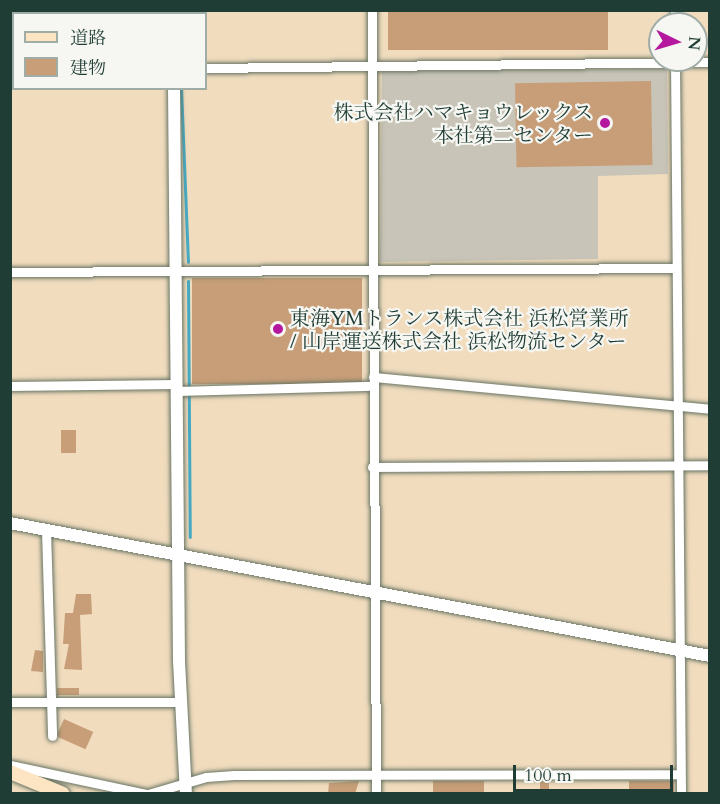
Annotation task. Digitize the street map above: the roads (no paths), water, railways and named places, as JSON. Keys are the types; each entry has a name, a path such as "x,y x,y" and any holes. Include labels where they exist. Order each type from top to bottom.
{"main road":[{"path":"10,772 63,794"}],"street":[{"path":"372,10 371,271 376,794"},
{"path":"207,68 648,61"},
{"path":"675,72 681,794"},
{"path":"174,90 176,271 183,389 178,557 185,789"},
{"path":"10,272 676,268"},
{"path":"10,386 183,389 373,381 710,409"},
{"path":"372,466 710,465"},
{"path":"10,523 178,557 374,590 710,656"},
{"path":"46,530 52,736"},
{"path":"10,702 181,702"},
{"path":"10,765 147,794 185,789 206,777 376,773 681,774"}],"waterway":[{"path":"181,90 188,262"},
{"path":"188,281 190,537"}],"place":[{"name":"株式会社ハマキョウレックス 本社第二センター","path":"605,123"},
{"name":"東海YMトランス株式会社 浜松営業所 / 山岸運送株式会社 浜松物流センター","path":"278,329"}]}
